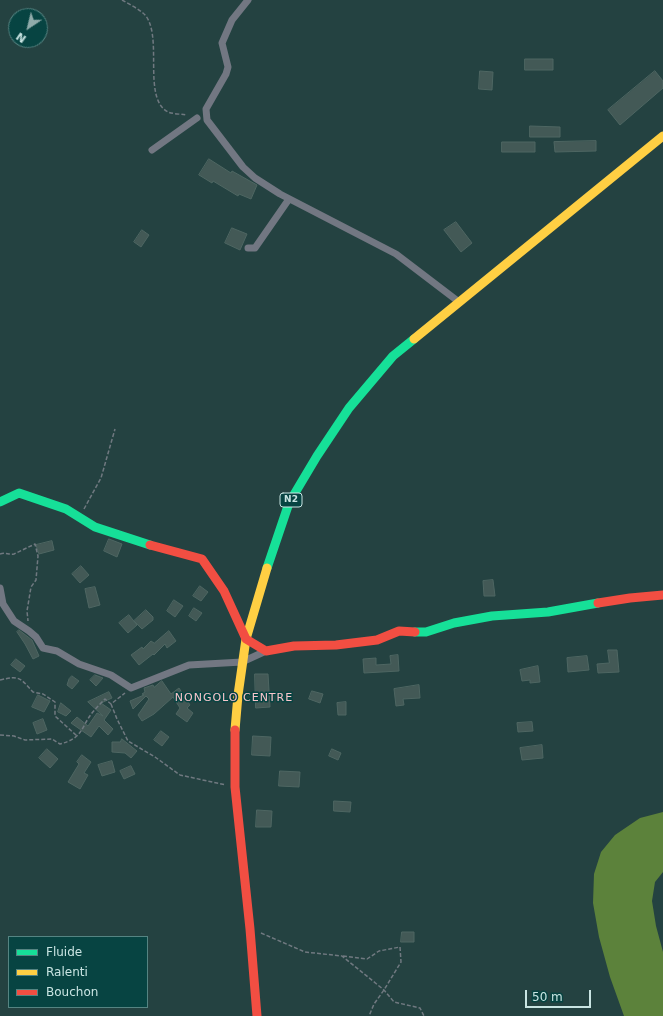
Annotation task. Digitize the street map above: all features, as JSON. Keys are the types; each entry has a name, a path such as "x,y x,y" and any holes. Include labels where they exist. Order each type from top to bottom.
{"main road":[{"name":"N2","path":"257,1016 236,787 235,734 242,662 246,639 271,553 289,503 317,456 349,408 392,356 663,136"},
{"path":"0,502 19,493 66,509 95,527 136,541 202,559 224,591 246,639 266,651 294,646 336,645 377,640 399,631 426,632 454,623 485,618 548,612 630,598 663,595"}],"street":[{"path":"248,0 232,20 222,43 228,67 226,74 206,109 207,120 243,167 255,178 289,199 396,254 458,302"},
{"path":"152,150 197,118"},
{"path":"248,248 255,248 289,199"},
{"path":"0,588 3,604 14,621 29,630 36,637 43,648 57,651 79,664 111,675 131,688 189,665 242,662 266,651"}],"path":[{"path":"122,0 144,13 151,25 154,86 158,102 168,112 197,118"},
{"path":"79,517 101,478 115,429"},
{"path":"0,554 4,552 14,554 35,544 38,556 36,580 31,587 27,611 29,630"},
{"path":"0,680 12,677 22,679 33,692 43,694 55,702 55,716 77,736"},
{"path":"111,704 131,688"},
{"path":"0,735 14,736 25,740 52,738 60,744 70,741 80,734 92,713 105,699 111,704 128,741 155,757 180,775 236,787"},
{"path":"250,929 305,952 367,959 379,951 400,947 401,962 368,1016"},
{"path":"342,956 384,990 394,1002 420,1008 424,1016"}],"shaded area":[{"path":"663,812 663,872 655,882 652,901 656,926 663,952 663,1016 624,1016 610,977 599,937 593,903 594,874 601,852 615,835 640,818"}],"building":[{"path":"525,59 553,59 553,70 525,70"},
{"path":"480,71 493,72 492,90 479,89"},
{"path":"655,71 663,81 663,88 620,125 608,110"},
{"path":"530,126 560,127 560,137 530,137"},
{"path":"596,141 596,151 555,152 554,142"},
{"path":"502,142 535,142 535,152 502,152"},
{"path":"209,159 231,173 232,171 257,185 251,199 239,194 238,196 213,181 212,183 199,175"},
{"path":"456,222 472,243 461,252 444,230"},
{"path":"232,228 247,234 240,250 225,243"},
{"path":"142,230 149,235 141,247 134,242"},
{"path":"109,539 122,544 117,557 104,551"},
{"path":"52,541 54,550 39,554 36,545"},
{"path":"81,566 89,575 80,583 72,574"},
{"path":"493,580 495,596 484,596 483,581"},
{"path":"200,586 208,592 201,601 193,596"},
{"path":"95,587 100,605 89,608 85,589"},
{"path":"174,600 183,606 175,617 167,611"},
{"path":"194,608 202,613 196,621 189,616"},
{"path":"146,610 153,617 153,620 142,629 134,621"},
{"path":"129,615 137,625 128,633 119,623"},
{"path":"19,630 32,640 39,656 33,659 17,632"},
{"path":"169,631 176,641 167,648 165,644 154,655 153,654 139,665 131,655 142,647 143,649 151,641 154,643"},
{"path":"608,650 617,650 619,672 598,673 597,664 609,663"},
{"path":"398,655 399,671 364,673 363,659 376,658 376,665 391,664 390,656"},
{"path":"587,656 589,670 568,672 567,658"},
{"path":"16,659 25,666 20,672 11,665"},
{"path":"538,666 540,682 530,683 530,680 522,681 520,670"},
{"path":"255,674 268,674 270,707 256,708"},
{"path":"95,675 103,678 96,686 90,680"},
{"path":"72,676 79,681 72,689 67,685"},
{"path":"162,681 171,694 179,688 190,705 187,708 193,713 187,722 176,714 180,708 173,697 154,714 142,721 138,715 149,699 146,696 133,709 130,701 144,695 142,694 145,692 144,688 153,685 154,687"},
{"path":"419,685 420,698 403,699 404,705 396,706 394,689"},
{"path":"312,691 323,694 320,703 309,699"},
{"path":"109,692 112,698 101,703 111,710 104,720 113,729 108,735 99,726 91,737 71,723 77,717 88,726 97,713 103,716 88,702"},
{"path":"38,695 50,701 44,712 32,707"},
{"path":"346,702 346,715 338,715 337,703"},
{"path":"61,703 71,711 66,716 58,712"},
{"path":"43,719 47,730 37,734 33,723"},
{"path":"532,722 533,731 518,732 517,723"},
{"path":"161,731 169,737 162,746 154,740"},
{"path":"253,736 271,737 270,756 252,755"},
{"path":"122,739 137,751 131,758 125,753 112,752 112,742 120,742"},
{"path":"542,745 543,758 522,760 520,748"},
{"path":"47,749 58,759 50,768 39,758"},
{"path":"332,749 341,753 338,760 329,756"},
{"path":"82,755 91,762 84,773 88,775 80,789 68,782 79,764 77,762"},
{"path":"112,761 115,772 102,776 98,765"},
{"path":"131,766 135,774 124,779 120,771"},
{"path":"280,771 300,772 299,787 279,786"},
{"path":"334,801 351,802 350,812 334,811"},
{"path":"257,810 272,811 271,827 256,827"},
{"path":"402,932 414,932 414,942 401,942"}],"traffic: fast":[{"path":"267,568 289,503 317,456 349,408 393,356 414,339"},
{"path":"0,502 19,493 66,509 95,527 150,545"},
{"path":"415,632 426,632 454,623 492,616 548,612 598,603"}],"traffic: slow":[{"path":"414,339 663,136"},
{"path":"235,730 238,695 246,639 267,568"}],"traffic: jam":[{"path":"150,545 202,559 224,591 246,639 266,651 294,646 336,645 377,640 399,631 415,632"},
{"path":"598,603 663,595"},
{"path":"235,730 235,787 250,929 257,1016"}],"district":[{"name":"NONGOLO CENTRE","path":"234,698"}]}
